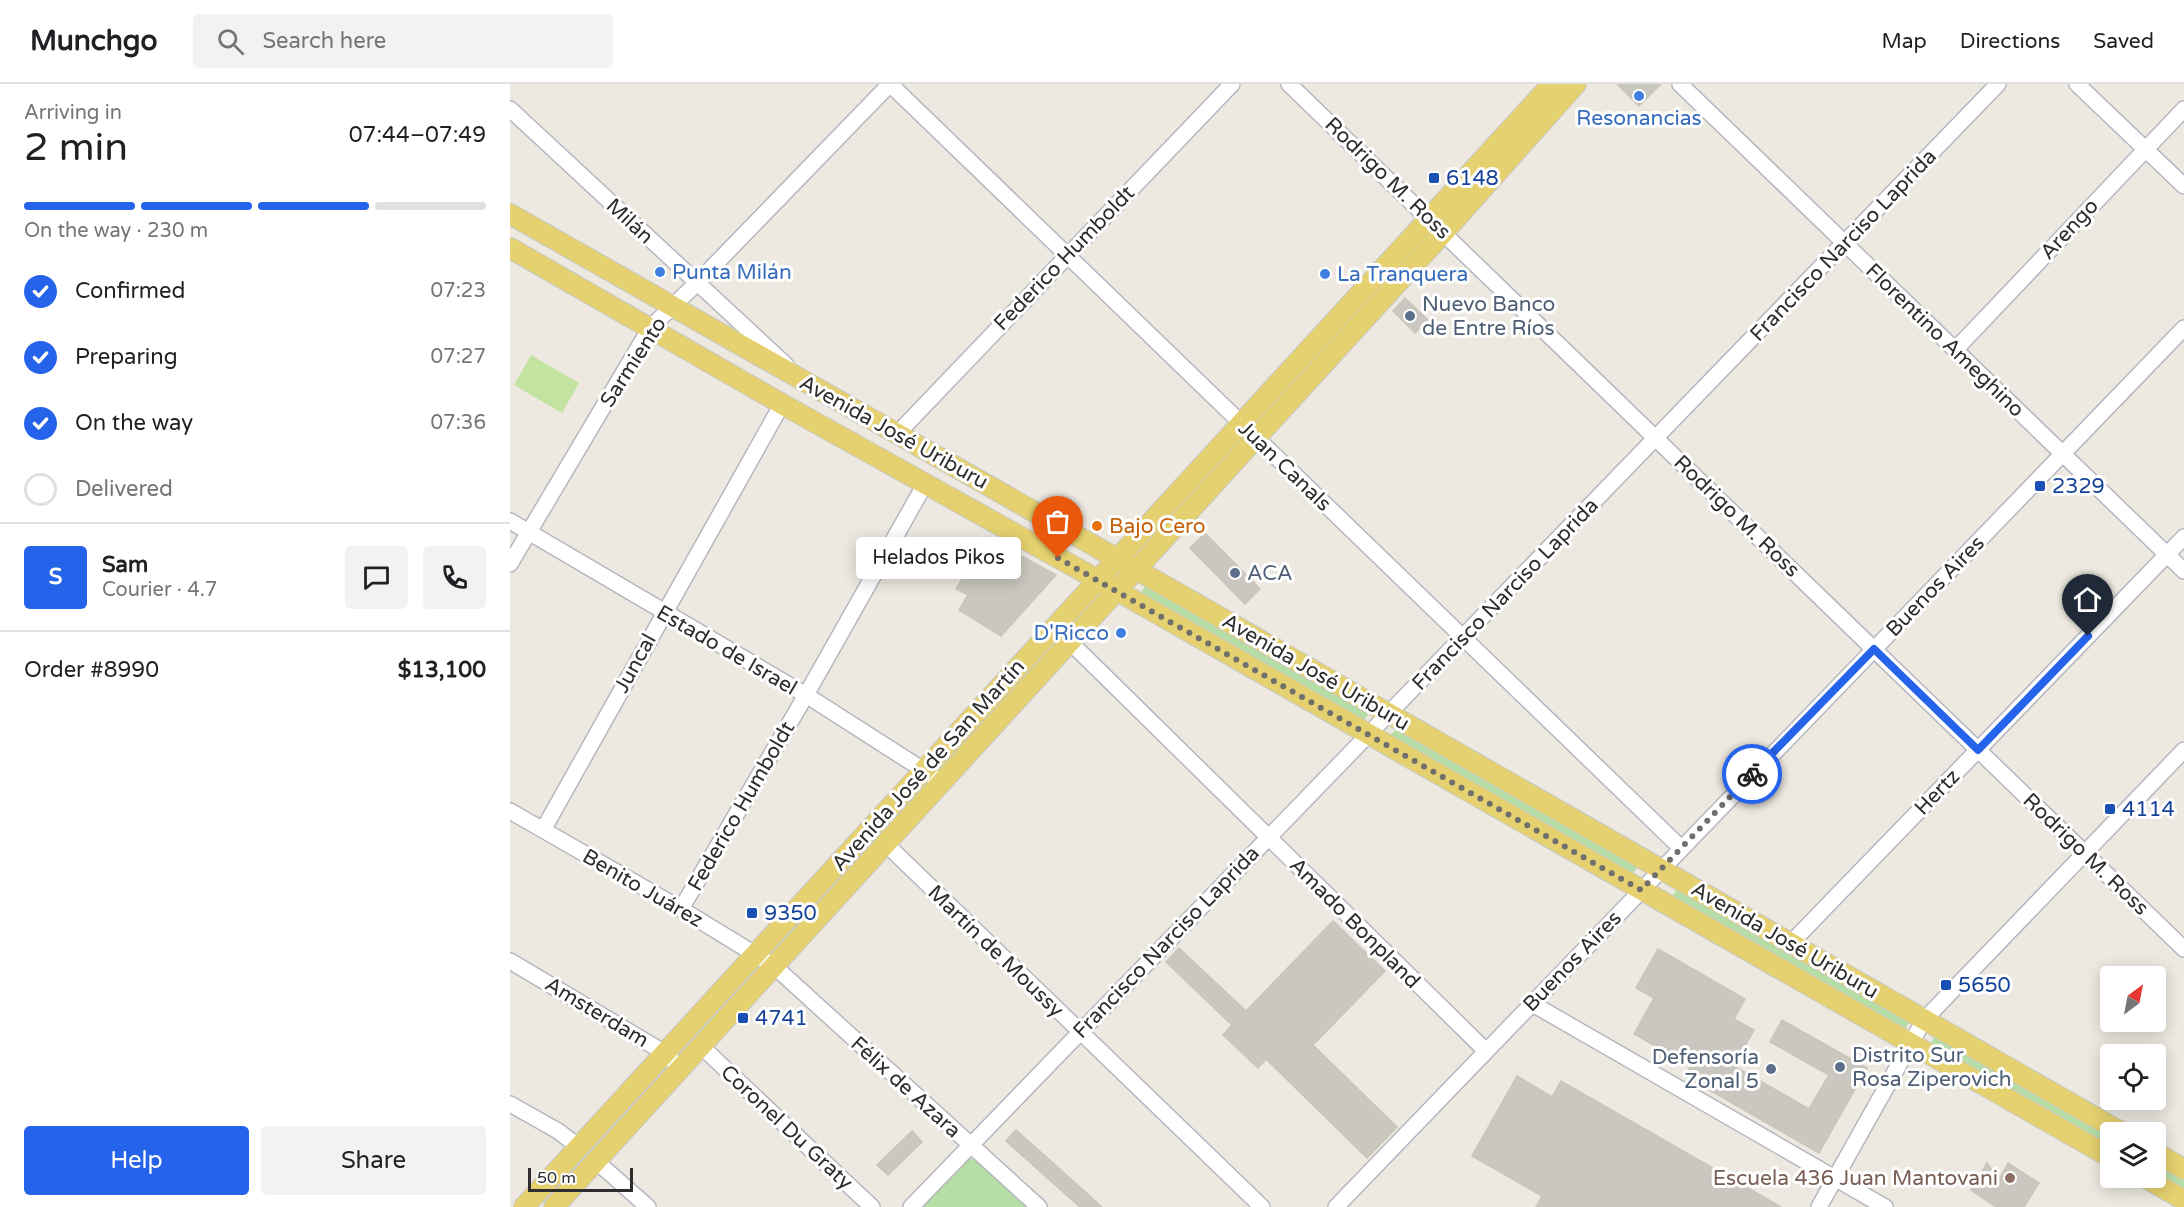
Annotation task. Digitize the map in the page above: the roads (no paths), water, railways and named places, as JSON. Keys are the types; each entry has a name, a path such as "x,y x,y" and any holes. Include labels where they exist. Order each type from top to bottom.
{"main road":[{"name":"Avenida José de San Martín","path":"1437,226 1552,84"},
{"name":"Avenida José de San Martín","path":"554,1207 1136,569 1249,431 1437,226 1576,84"},
{"name":"Avenida José Uriburu","path":"510,214 2103,1122"},
{"name":"Avenida José Uriburu","path":"510,248 782,404 1116,590 2100,1152"},
{"name":"Avenida José de San Martín","path":"524,1207 1117,558 1249,431"},
{"path":"2166,1159 2184,1169"},
{"path":"2162,1188 2184,1202"}],"street":[{"name":"Juan Canals","path":"890,84 1681,848"},
{"name":"Sarmiento","path":"510,564 650,328 697,283 890,84"},
{"name":"Federico Humboldt","path":"897,434 1232,84"},
{"name":"Rodrigo M. Ross","path":"1289,84 2184,949"},
{"name":"Florentino Ameghino","path":"1680,84 2184,571"},
{"name":"Francisco Narciso Laprida","path":"911,1207 1366,734 1463,638 1998,84"},
{"path":"2077,84 2184,186"},
{"name":"Milán","path":"510,109 803,381"},
{"name":"Arengo","path":"1955,350 2184,109"},
{"name":"Buenos Aires","path":"1336,1207 2184,328"},
{"name":"Juncal","path":"543,830 782,404"},
{"name":"Federico Humboldt","path":"681,909 806,695 925,484"},
{"name":"Estado de Israel","path":"510,521 806,695 943,782"},
{"name":"Hertz","path":"1790,944 2184,537"},
{"name":"Amado Bonpland","path":"1070,642 1486,1052"},
{"path":"1819,1207 1924,1020 2184,750"},
{"name":"Benito Juárez","path":"510,811 681,909 774,966"},
{"name":"Martín de Moussy","path":"886,844 1262,1207"},
{"name":"Amsterdam","path":"510,961 665,1053 680,1069"},
{"name":"Félix de Azara","path":"774,966 1039,1207"},
{"path":"1530,1005 1538,1007 1885,1207"},
{"name":"Coronel Du Graty","path":"701,1046 872,1207"},
{"path":"510,1104 558,1131 579,1147"},
{"path":"596,1161 648,1207"},
{"path":"2179,1207 2184,1202"}],"place":[{"name":"Resonancias","path":"1639,96"},
{"name":"6148","path":"1434,178"},
{"name":"Punta Milán","path":"660,272"},
{"name":"La Tranquera","path":"1325,274"},
{"name":"Nuevo Banco de Entre Ríos","path":"1410,316"},
{"name":"2329","path":"2040,486"},
{"name":"Bajo Cero","path":"1097,526"},
{"name":"Helados Pikos","path":"1058,558"},
{"name":"ACA","path":"1235,573"},
{"name":"D'Ricco","path":"1121,633"},
{"name":"4114","path":"2110,809"},
{"name":"9350","path":"752,913"},
{"name":"5650","path":"1946,985"},
{"name":"4741","path":"743,1018"},
{"name":"Distrito Sur Rosa Ziperovich","path":"1840,1067"},
{"name":"Defensoría Zonal 5","path":"1771,1069"},
{"name":"Escuela 436 Juan Mantovani","path":"2010,1178"}]}
